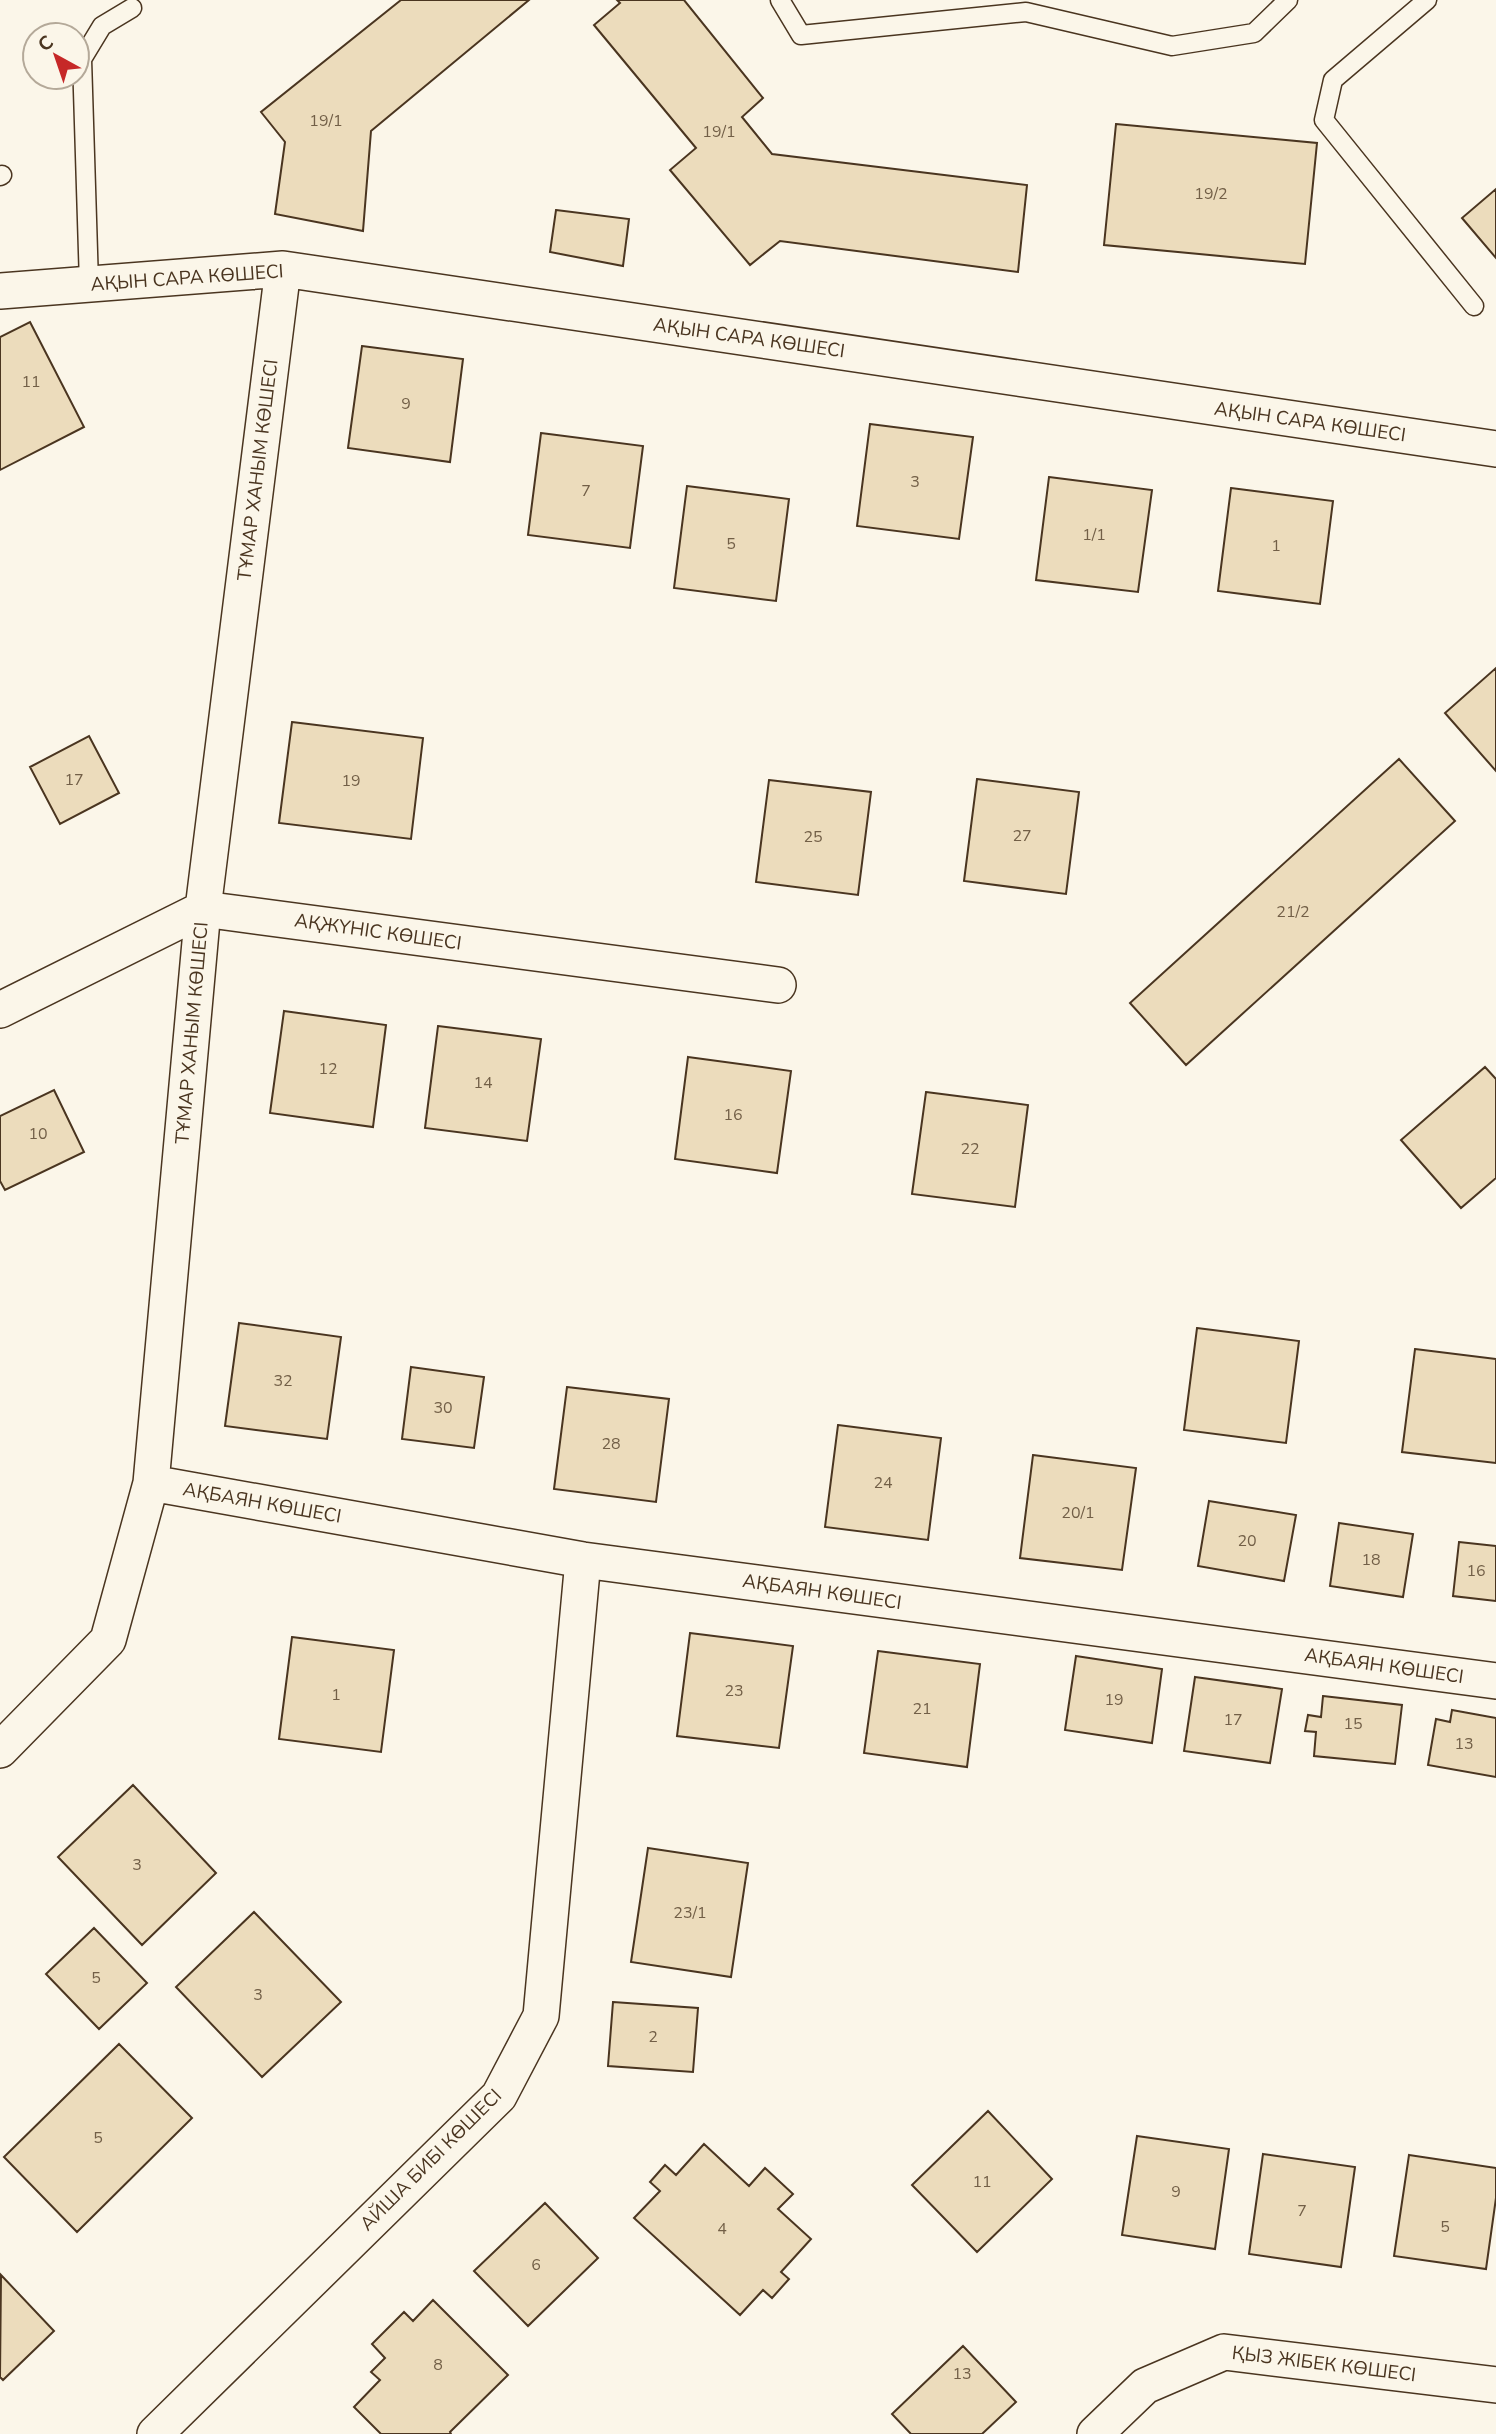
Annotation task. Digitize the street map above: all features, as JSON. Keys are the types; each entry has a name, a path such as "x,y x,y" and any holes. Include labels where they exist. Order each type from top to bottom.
{"street":[{"name":"АҚЫН САРА КӨШЕСІ","path":"0,291 283,269 1496,449"},
{"name":"ТҰМАР ХАНЫМ КӨШЕСІ","path":"0,1750 108,1640 150,1483 203,909 283,269"},
{"name":"АҚЖҮНІС КӨШЕСІ","path":"203,909 778,985"},
{"path":"0,1010 203,909"},
{"name":"АҚБАЯН КӨШЕСІ","path":"150,1483 583,1560 1496,1681"},
{"name":"АЙША БИБІ КӨШЕСІ","path":"155,2434 499,2096 541,2017 583,1560"},
{"name":"ҚЫЗ ЖІБЕК КӨШЕСІ","path":"1095,2434 1145,2386 1224,2352 1496,2385"}],"lane":[{"path":"780,0 801,35 1026,12 1172,46 1254,33 1288,0"},
{"path":"1427,0 1333,79 1324,120 1474,306"},
{"path":"89,284 82,59 102,26 132,8"}],"building":[{"path":"401,0 529,0 371,131 363,231 275,214 285,142 261,112"},
{"path":"617,0 684,0 763,98 742,117 772,154 1027,185 1018,272 780,241 750,265 670,170 696,148 594,25 620,3"},
{"path":"1116,124 1317,143 1305,264 1104,245"},
{"path":"1496,189 1496,258 1462,218"},
{"path":"556,210 629,219 623,266 550,252"},
{"path":"30,322 84,427 0,470 0,337"},
{"path":"362,346 463,359 450,462 348,448"},
{"path":"870,424 973,437 959,539 857,526"},
{"path":"541,433 643,446 630,548 528,535"},
{"path":"1049,477 1152,490 1138,592 1036,580"},
{"path":"687,486 789,499 776,601 674,588"},
{"path":"1231,488 1333,501 1320,604 1218,591"},
{"path":"1496,668 1496,771 1445,713"},
{"path":"292,722 423,738 411,839 279,823"},
{"path":"89,736 119,793 60,824 30,767"},
{"path":"1399,759 1455,821 1186,1065 1130,1003"},
{"path":"977,779 1079,792 1066,894 964,881"},
{"path":"769,780 871,792 858,895 756,882"},
{"path":"284,1011 386,1025 373,1127 270,1113"},
{"path":"438,1026 541,1039 527,1141 425,1128"},
{"path":"688,1057 791,1071 777,1173 675,1159"},
{"path":"1485,1067 1496,1079 1496,1178 1461,1208 1401,1140"},
{"path":"54,1090 84,1152 5,1190 0,1181 0,1116"},
{"path":"926,1092 1028,1105 1015,1207 912,1194"},
{"path":"239,1323 341,1337 327,1439 225,1426"},
{"path":"1197,1328 1299,1341 1286,1443 1184,1430"},
{"path":"1415,1349 1496,1359 1496,1463 1402,1452"},
{"path":"411,1367 484,1377 474,1448 402,1439"},
{"path":"567,1387 669,1399 656,1502 554,1489"},
{"path":"838,1425 941,1438 928,1540 825,1527"},
{"path":"1033,1455 1136,1468 1122,1570 1020,1558"},
{"path":"1209,1501 1296,1515 1284,1581 1198,1566"},
{"path":"1339,1523 1413,1534 1403,1597 1330,1586"},
{"path":"1459,1542 1496,1546 1496,1601 1453,1596"},
{"path":"690,1633 793,1646 779,1748 677,1736"},
{"path":"292,1637 394,1650 381,1752 279,1739"},
{"path":"878,1651 980,1664 967,1767 864,1753"},
{"path":"1076,1656 1162,1669 1152,1743 1065,1730"},
{"path":"1195,1677 1282,1689 1270,1763 1184,1751"},
{"path":"1323,1696 1402,1705 1395,1764 1314,1756 1316,1732 1305,1731 1308,1715 1321,1717"},
{"path":"1452,1710 1496,1718 1496,1777 1428,1765 1436,1719 1450,1722"},
{"path":"133,1785 216,1873 142,1945 58,1857"},
{"path":"648,1848 748,1863 731,1977 631,1962"},
{"path":"254,1912 341,2002 262,2077 176,1987"},
{"path":"94,1928 147,1983 99,2029 46,1974"},
{"path":"613,2002 698,2008 693,2072 608,2066"},
{"path":"119,2044 192,2118 77,2232 4,2157"},
{"path":"988,2111 1052,2179 977,2252 912,2185"},
{"path":"1137,2136 1229,2149 1215,2249 1122,2235"},
{"path":"704,2144 749,2186 765,2168 793,2194 778,2209 811,2239 781,2272 789,2279 772,2298 763,2290 740,2315 634,2218 660,2191 650,2182 665,2165 676,2175"},
{"path":"1263,2154 1355,2167 1341,2267 1249,2254"},
{"path":"1409,2155 1496,2168 1496,2198 1486,2269 1394,2256"},
{"path":"545,2203 598,2258 528,2326 474,2271"},
{"path":"1,2275 54,2331 3,2380 0,2377"},
{"path":"433,2300 508,2375 450,2432 451,2434 381,2434 354,2407 380,2380 371,2372 385,2358 372,2344 404,2312 413,2321"},
{"path":"963,2346 1016,2402 982,2434 911,2434 892,2414"}]}
